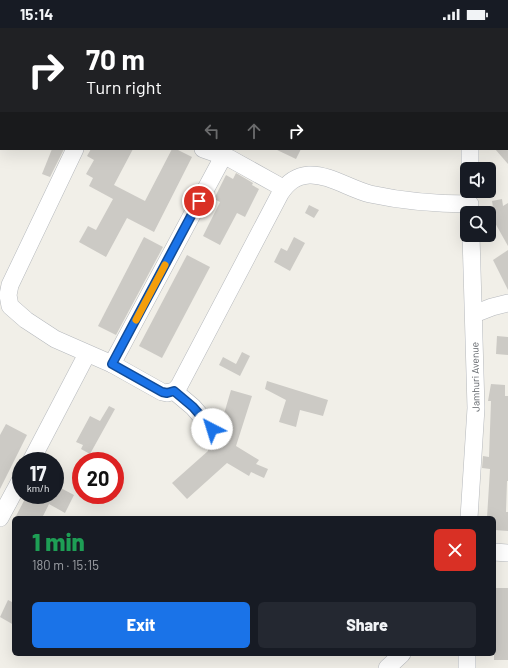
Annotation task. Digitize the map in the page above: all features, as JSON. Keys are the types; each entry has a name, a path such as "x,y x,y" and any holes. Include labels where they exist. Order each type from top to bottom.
{"street":[{"path":"75,150 10,286 5,304 55,339 112,364 162,392 167,393 174,391 179,386 283,188 295,178 317,175 371,194 409,200 470,203"},
{"path":"208,150 228,154 283,188"},
{"path":"470,150 470,162"},
{"path":"112,364 228,154"},
{"name":"Jamhuri Avenue","path":"469,516 476,408 471,242"},
{"path":"474,314 492,306 508,303"},
{"path":"35,452 87,354"},
{"path":"174,391 193,407 212,429"},
{"path":"0,518 12,496"},
{"path":"496,552 508,553"},
{"path":"387,668 400,656"},
{"path":"467,656 467,668"}],"building":[{"path":"52,150 64,150 50,177 42,174"},
{"path":"90,150 132,150 114,185 145,201 171,150 178,150 192,157 154,232 127,218 106,257 79,242 88,226 96,230 113,199 89,186 93,178 86,174 94,160 87,156"},
{"path":"277,150 300,150 296,159"},
{"path":"496,150 508,150 508,164"},
{"path":"236,173 253,183 252,185 259,189 245,217 237,213 220,245 203,236 220,202 214,199 226,175 233,179"},
{"path":"502,199 503,206 508,203 508,246 496,225 496,206 493,206 492,201"},
{"path":"309,205 319,210 314,218 305,213"},
{"path":"144,237 163,247 116,335 98,326"},
{"path":"294,237 305,243 290,271 274,262 281,248 287,251"},
{"path":"508,250 508,290 493,260"},
{"path":"187,255 210,267 162,358 139,346"},
{"path":"497,336 508,337 508,355 496,354"},
{"path":"242,352 250,356 240,376 219,365 223,357 236,364"},
{"path":"267,381 328,400 323,416 300,410 296,427 279,422 286,400 265,389"},
{"path":"491,384 505,385 505,396 508,396 508,481 506,512 508,512 508,531 496,530 496,516 487,516 490,469 482,468 483,456 489,457 491,401 488,401"},
{"path":"231,390 252,396 236,446 259,460 256,464 268,469 264,478 251,472 249,476 227,463 187,499 172,483 208,451 209,439 218,437 221,433 221,424"},
{"path":"109,406 115,409 91,452 86,452 81,449 83,445 76,442 90,416 100,421"},
{"path":"6,424 27,435 18,452 12,452 12,465 0,489 0,435"},
{"path":"64,490 72,494 72,499 65,513 49,504 64,504"},
{"path":"22,504 49,504 43,516 16,516"},
{"path":"496,588 508,588 508,660 494,660 494,656 496,656"},
{"path":"8,600 12,602 12,624 0,617"}],"slow traffic":[{"path":"136,320 165,265"}],"route":[{"path":"199,201 112,364 162,392 167,393 174,391 203,417 212,429"}]}
